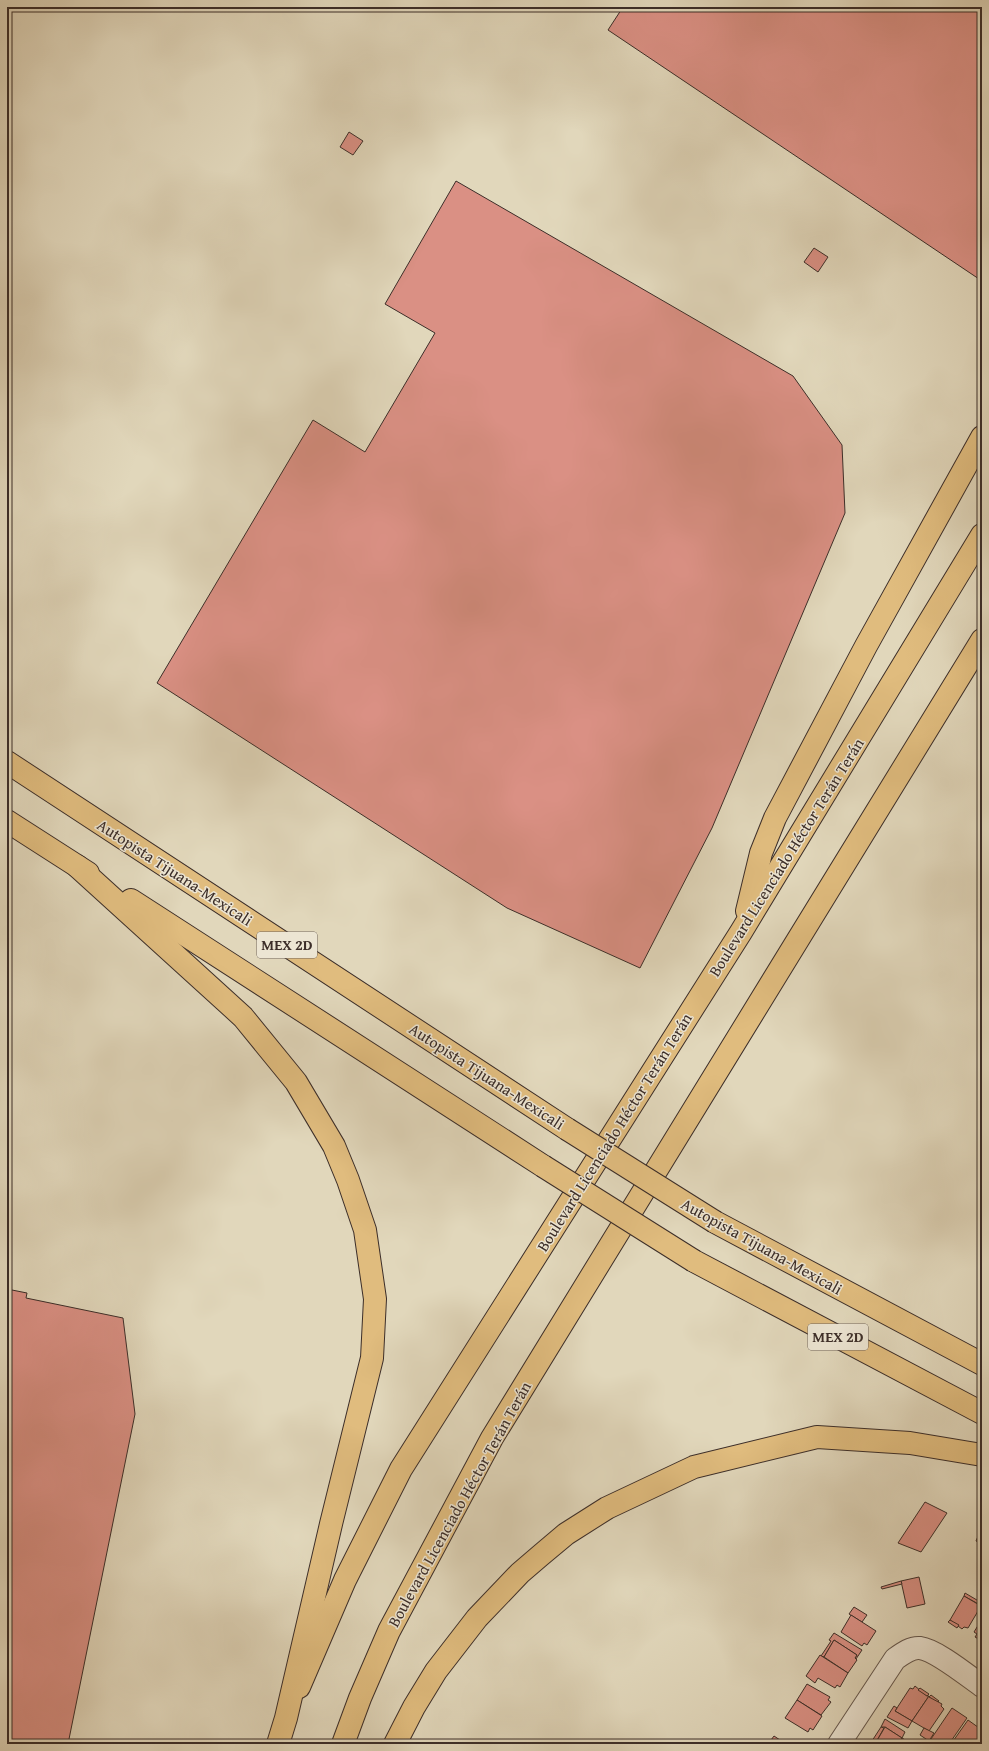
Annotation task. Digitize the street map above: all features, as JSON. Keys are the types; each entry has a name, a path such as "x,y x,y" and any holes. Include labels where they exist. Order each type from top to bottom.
{"main road":[{"path":"742,932 761,852 775,818 866,646 982,437"},
{"name":"Boulevard Licenciado Héctor Terán Terán","path":"278,1744 286,1718 345,1580 402,1469 742,932 982,535"},
{"name":"Boulevard Licenciado Héctor Terán Terán","path":"343,1744 360,1698 389,1630 492,1438 982,640"},
{"name":"Autopista Tijuana-Mexicali","path":"7,762 567,1129 715,1222 982,1364"},
{"name":"MEX 2D","path":"7,821 543,1166 694,1261 982,1413"},
{"path":"77,866 243,1017 296,1082 334,1146 348,1180 365,1230 375,1298 372,1358 330,1524 286,1718"},
{"path":"395,1744 414,1706 436,1671 477,1618 541,1555 566,1534 607,1508 694,1467 817,1437 910,1443 982,1455"}],"street":[{"path":"839,1744 895,1659 906,1651 919,1648 932,1652 982,1686"}],"building":[{"path":"623,7 982,7 982,281 608,30"},
{"path":"349,132 363,141 353,155 340,147"},
{"path":"456,181 793,376 842,445 845,513 712,828 640,968 507,908 157,683 313,420 365,452 435,333 385,304"},
{"path":"814,248 828,257 818,272 804,262"},
{"path":"7,1289 27,1293 26,1298 123,1318 135,1414 68,1744 7,1744"},
{"path":"925,1502 947,1513 921,1552 898,1543"},
{"path":"982,1529 982,1544 976,1541"},
{"path":"919,1577 925,1604 907,1608 901,1581"},
{"path":"901,1581 902,1584 882,1589 881,1587"},
{"path":"965,1593 982,1603 982,1606 964,1596"},
{"path":"964,1596 981,1606 968,1628 964,1627 962,1629 950,1620"},
{"path":"854,1607 867,1615 862,1622 849,1614"},
{"path":"851,1615 876,1631 867,1645 864,1643 862,1646 841,1632"},
{"path":"982,1619 982,1641 975,1637 977,1634 974,1632"},
{"path":"950,1620 959,1625 957,1628 948,1622"},
{"path":"834,1633 862,1650 856,1659 855,1658 857,1655 834,1640 824,1657 821,1656 831,1641 829,1640"},
{"path":"834,1640 857,1655 855,1658 857,1660 848,1673 824,1657"},
{"path":"820,1655 848,1673 840,1687 837,1685 835,1688 818,1678 815,1683 806,1676"},
{"path":"807,1684 830,1697 828,1700 831,1702 821,1715 797,1700"},
{"path":"915,1686 929,1696 912,1721 895,1711 910,1688 913,1689"},
{"path":"920,1688 929,1694 927,1696 918,1690"},
{"path":"931,1695 939,1701 937,1703 929,1697"},
{"path":"929,1696 942,1704 941,1706 944,1709 929,1731 912,1721"},
{"path":"797,1700 822,1716 813,1730 810,1728 808,1732 785,1718"},
{"path":"894,1706 897,1708 895,1711 912,1721 908,1728 887,1717"},
{"path":"952,1708 967,1718 949,1744 938,1744 931,1739"},
{"path":"885,1719 905,1732 902,1738 885,1727 881,1727"},
{"path":"968,1720 982,1730 982,1734 975,1744 951,1744"},
{"path":"881,1727 884,1728 875,1744 870,1744"},
{"path":"885,1727 902,1738 898,1744 875,1744"},
{"path":"924,1728 934,1733 929,1741 920,1735"},
{"path":"774,1736 786,1744 768,1744"},
{"path":"902,1738 912,1744 898,1744"}]}
